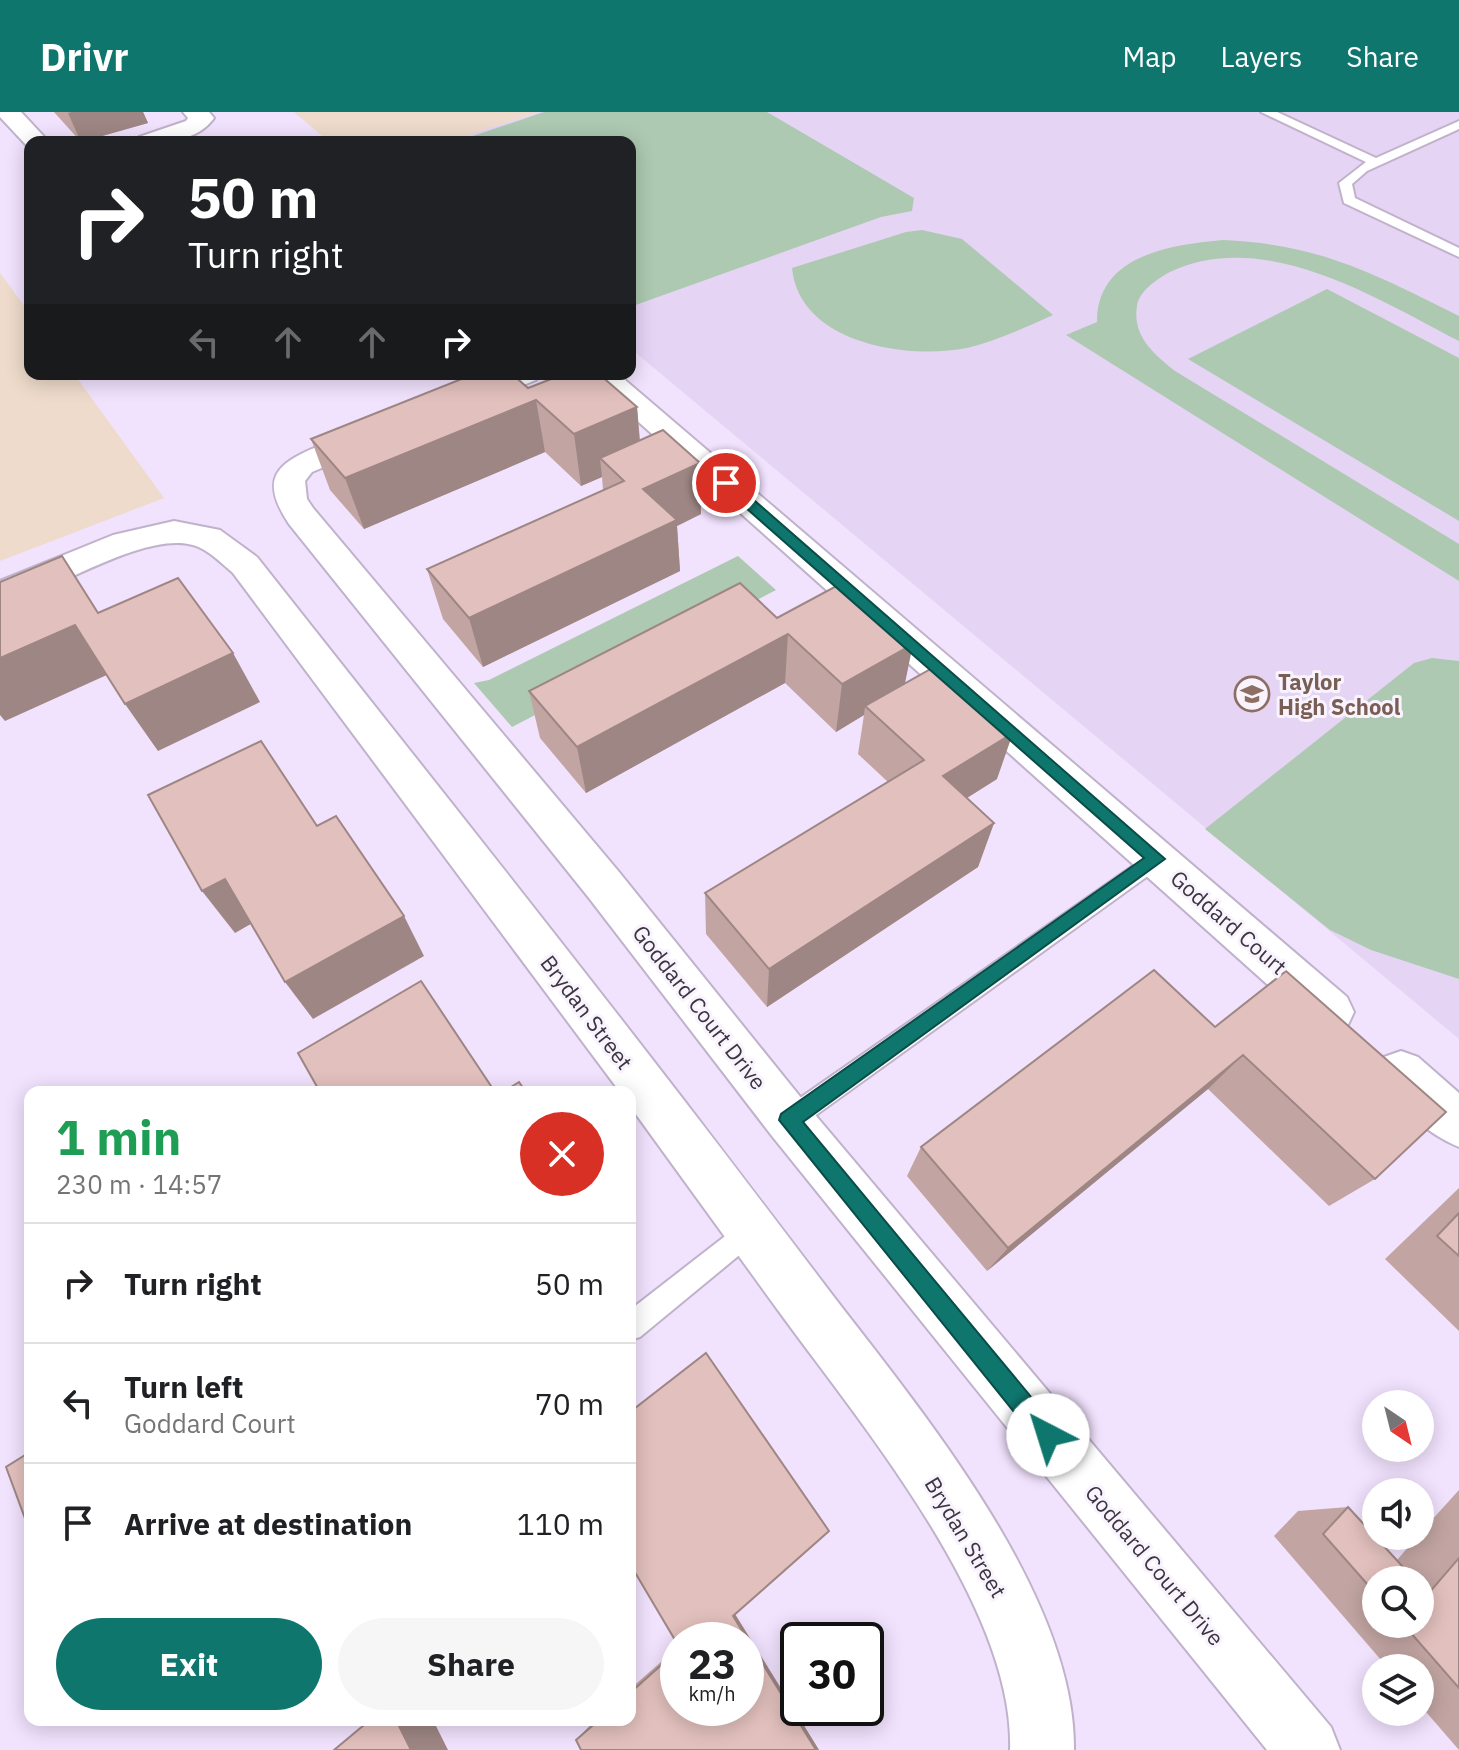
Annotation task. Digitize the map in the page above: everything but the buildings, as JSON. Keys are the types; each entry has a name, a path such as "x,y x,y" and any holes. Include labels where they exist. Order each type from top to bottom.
{"street":[{"path":"8,112 31,136"},
{"path":"165,136 194,126 202,118 195,112"},
{"path":"437,409 510,380"},
{"name":"Goddard Court","path":"607,380 1459,1124"},
{"name":"Goddard Court Drive","path":"394,426 301,465 289,480 290,500 301,516 604,885 789,1120 1308,1750"},
{"name":"Brydan Street","path":"0,595 145,536 192,532 220,543 245,565 751,1229 924,1465 1007,1606 1035,1684 1043,1734 1042,1750"}],"lane":[{"path":"1267,112 1375,162"},
{"path":"1287,121 1309,112"},
{"path":"1459,125 1375,162 1345,183 1349,200 1459,253"},
{"path":"789,1120 1156,859"},
{"path":"636,1322 751,1229"}],"shaded area":[{"path":"294,112 539,112 465,136 322,136"},
{"name":"Taylor High School","path":"539,112 1459,112 1459,1039 636,353 636,136 465,136"},
{"path":"0,273 24,306 24,380 78,380 164,498 0,561"}],"green space":[{"path":"544,112 767,112 914,198 912,211 881,217 636,305 636,136 473,136"},
{"path":"922,230 962,239 1053,315 1000,338 967,348 915,351 859,341 834,329 814,314 799,293 792,268 906,232"},
{"path":"1223,240 1289,248 1346,264 1459,316 1459,341 1393,306 1319,274 1282,263 1244,258 1206,260 1170,272 1141,295 1136,317 1146,343 1175,371 1459,544 1459,581 1066,335 1097,322 1100,299 1109,282 1123,268 1160,250"},
{"path":"1327,289 1459,358 1459,521 1188,359"},
{"path":"738,556 776,590 512,727 474,683 489,680"},
{"path":"1432,658 1459,661 1459,979 1371,950 1330,930 1205,829 1414,663"}],"place":[{"name":"Taylor High School","path":"1252,694"}],"route":[{"path":"726,483 1156,859 789,1120 1048,1435"}]}
